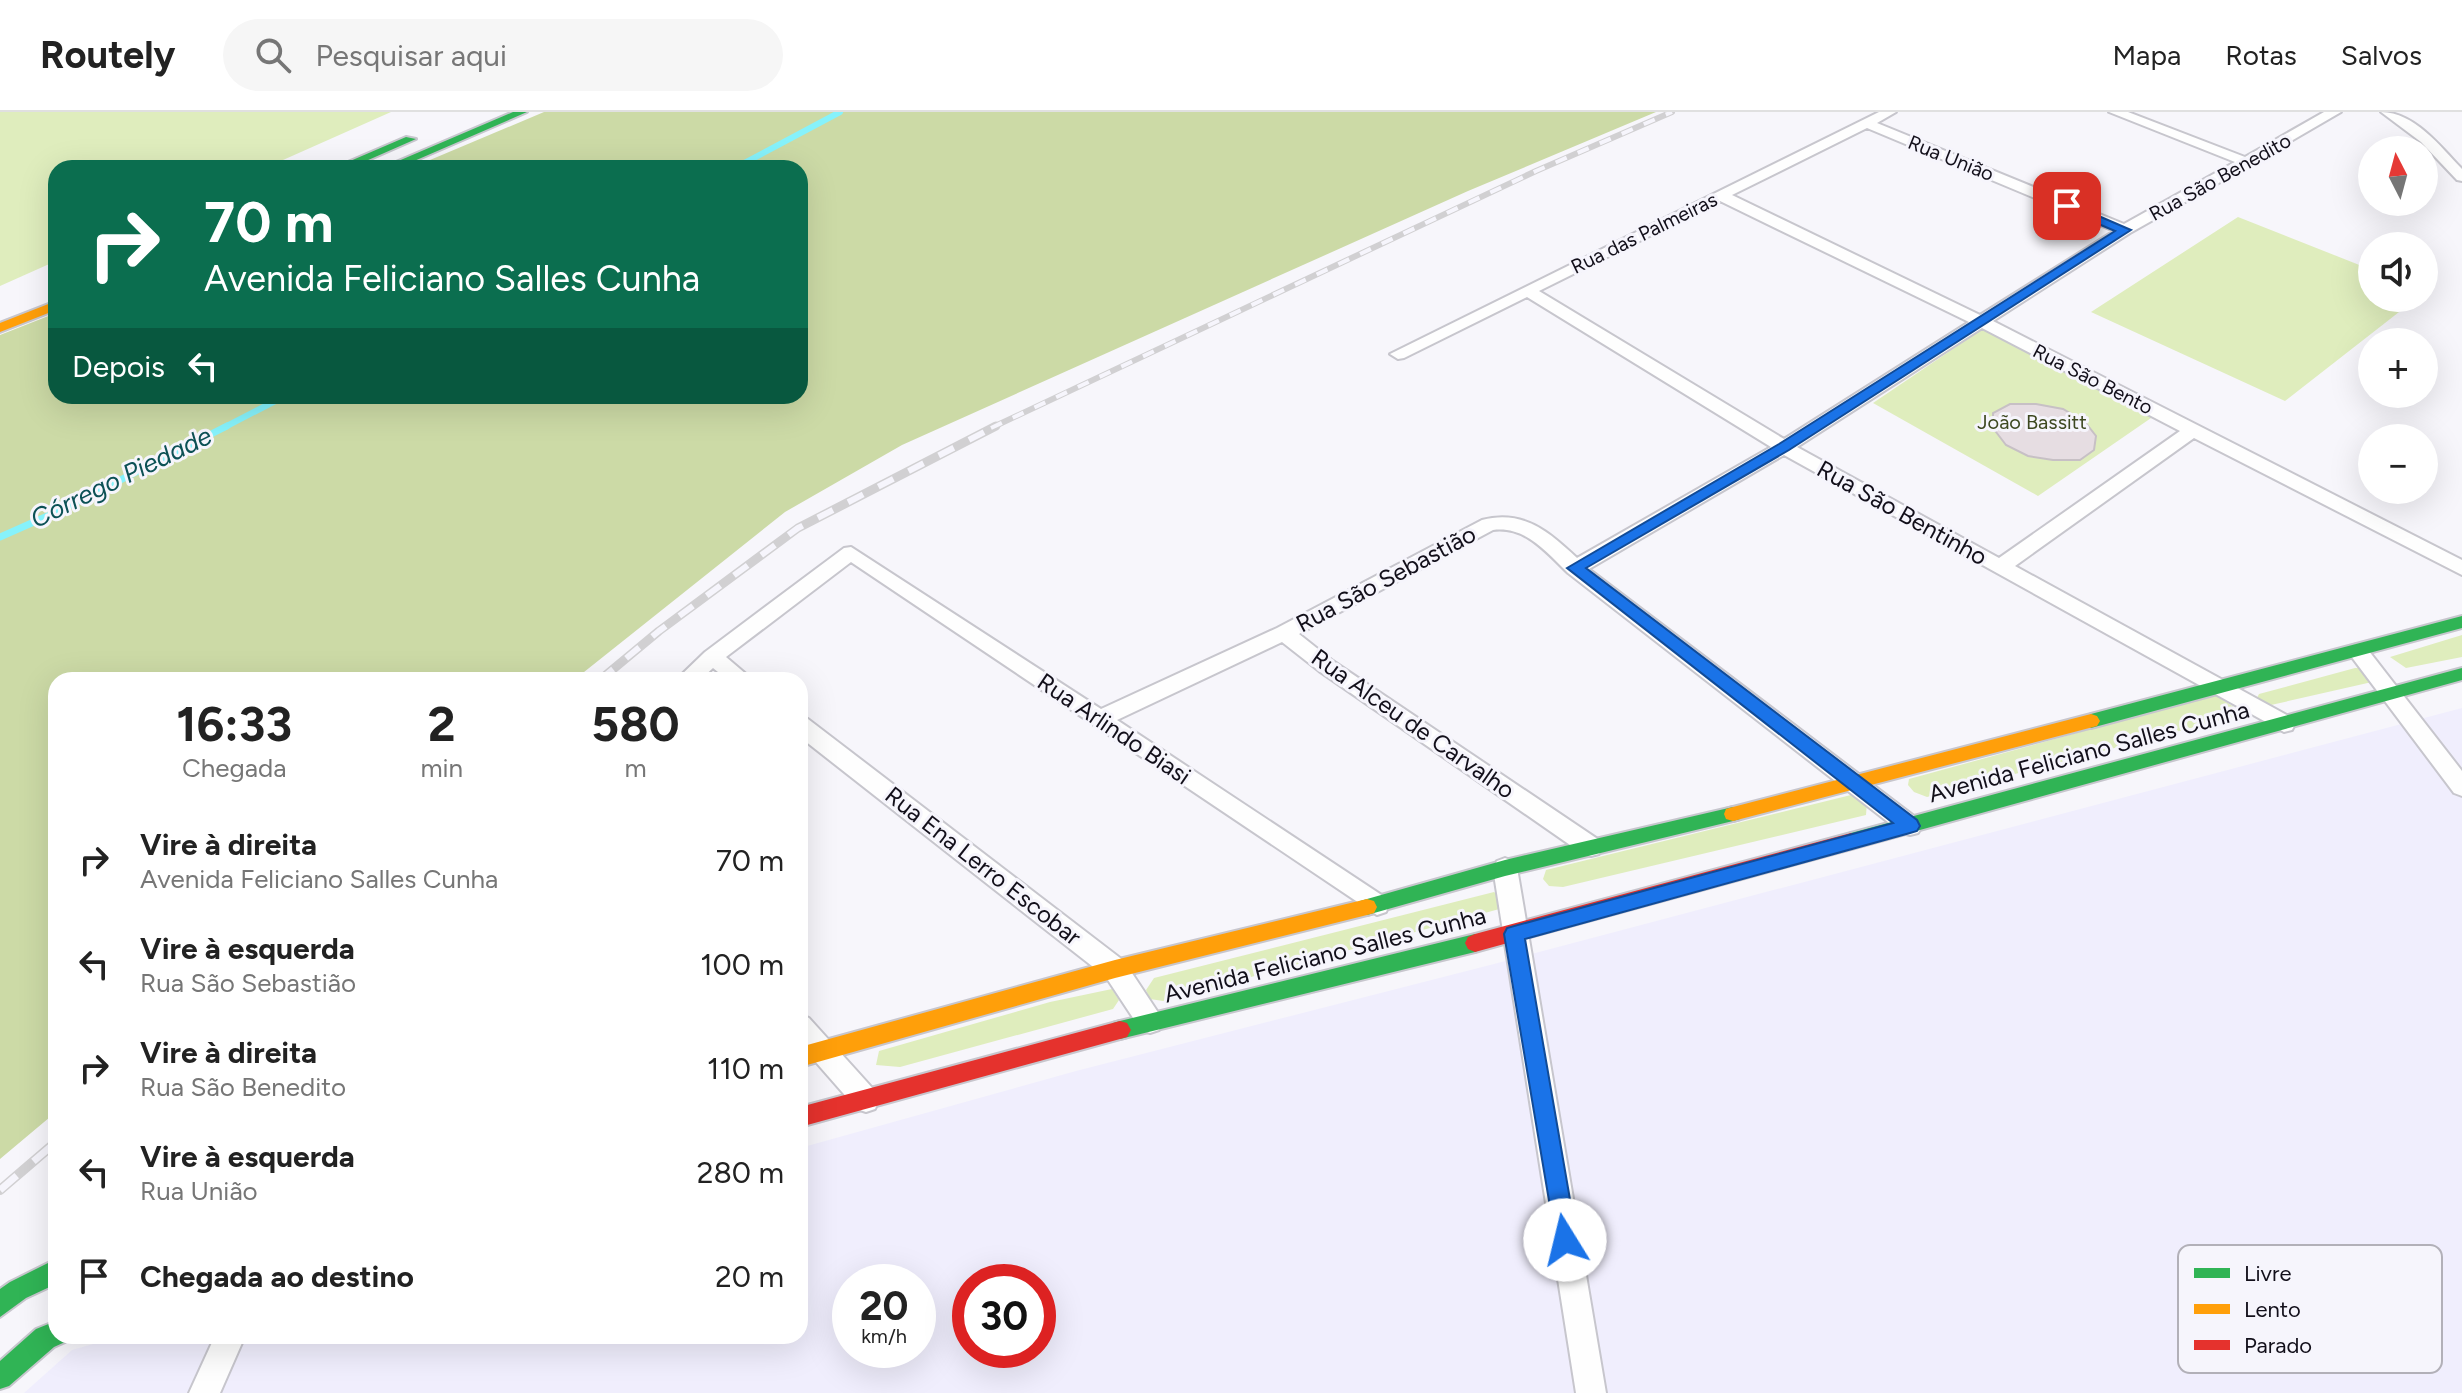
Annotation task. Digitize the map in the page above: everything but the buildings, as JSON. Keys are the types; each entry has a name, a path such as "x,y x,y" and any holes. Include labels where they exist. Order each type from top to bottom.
{"main road":[{"path":"407,160 522,112"},
{"path":"359,160 433,129"},
{"path":"14,302 48,289"},
{"path":"0,328 48,308"},
{"name":"Avenida Feliciano Salles Cunha","path":"812,1054 1115,969 1377,905 1505,868 1857,784 2462,622"},
{"name":"Avenida Feliciano Salles Cunha","path":"808,1115 1150,1022 1514,934 2462,674"},
{"path":"0,1305 18,1290 48,1275"},
{"path":"0,1377 48,1337"}],"street":[{"name":"Rua das Palmeiras","path":"1398,354 1889,112"},
{"path":"2116,112 2249,163"},
{"name":"Rua São Benedito","path":"1575,568 1784,447 2125,230 2249,163 2334,112"},
{"path":"2388,112 2426,139 2462,177"},
{"name":"Rua União","path":"1866,123 2125,230"},
{"name":"Rua São Bento","path":"1720,195 1980,321 2462,568"},
{"name":"Rua São Bentinho","path":"1527,290 1784,447 2284,724"},
{"path":"2000,567 2193,430"},
{"name":"Rua São Sebastião","path":"1284,633 1489,524 1503,521 1519,523 1534,530 1575,568 1910,826"},
{"name":"Rua Arlindo Biasi","path":"712,657 851,553 1377,905"},
{"path":"1100,719 1284,633"},
{"name":"Rua Alceu de Carvalho","path":"1284,633 1326,666 1591,847"},
{"path":"2358,651 2394,694 2462,787"},
{"path":"696,672 712,657 732,672"},
{"name":"Rua Ena Lerro Escobar","path":"808,731 1115,969 1150,1022"},
{"path":"1505,868 1591,1393"},
{"path":"812,1054 866,1100"},
{"path":"204,1393 226,1344"}],"shaded area":[{"path":"2462,708 2462,1393 24,1393 72,1350 93,1344 808,1344 808,1146 1076,1071"}],"green space":[{"path":"0,112 391,112 283,160 48,160 48,265 0,286"},
{"path":"544,112 1656,112 1468,191 902,445 785,512 584,672 48,672 48,1119 0,1159 0,335 48,316 48,404 808,404 808,160 430,160"},
{"path":"2238,217 2358,264 2358,312 2399,312 2379,328 2358,328 2358,344 2285,401 2091,312"},
{"name":"João Bassitt","path":"1984,328 2154,416 2038,496 1873,403"},
{"path":"2462,635 2462,657 2406,668 2390,657"},
{"path":"2362,668 2372,682 2271,705 2257,698 2259,694"},
{"path":"2215,695 2234,707 2237,716 1927,797 1914,792 1908,785 1909,779"},
{"path":"1855,794 1867,802 1866,815 1563,887 1549,886 1543,879 1546,870"},
{"path":"1494,892 1502,898 1503,908 1163,1001 1150,999 1146,990 1154,978"},
{"path":"1112,989 1119,1000 1113,1009 900,1067 876,1065 879,1051 1050,1002"}],"waterway":[{"name":"Córrego Piedade","path":"750,160 840,112"},
{"name":"Córrego Piedade","path":"223,428 270,404"},
{"name":"Córrego Piedade","path":"0,537 61,510 227,426"}],"railway":[{"path":"991,428 1536,171 1672,112"},
{"path":"610,672 659,631 798,528 996,426"},
{"path":"0,1190 48,1149"}],"traffic: fast":[{"path":"407,160 522,112"},
{"path":"359,160 410,139"},
{"path":"2091,721 2462,622"},
{"path":"1851,841 2462,674"},
{"path":"1367,907 1505,868 1733,814"},
{"path":"1120,1030 1475,943"},
{"path":"0,1305 18,1290 48,1275"},
{"path":"0,1377 48,1337"}],"traffic: slow":[{"path":"0,328 48,308"},
{"path":"1733,814 2091,721"},
{"path":"808,1055 1115,969 1367,907"}],"traffic: jam":[{"path":"1475,943 1851,841"},
{"path":"808,1115 1120,1030"}],"route":[{"path":"1565,1240 1514,934 1910,826 1575,568 1784,447 2125,230 2067,206"}]}
